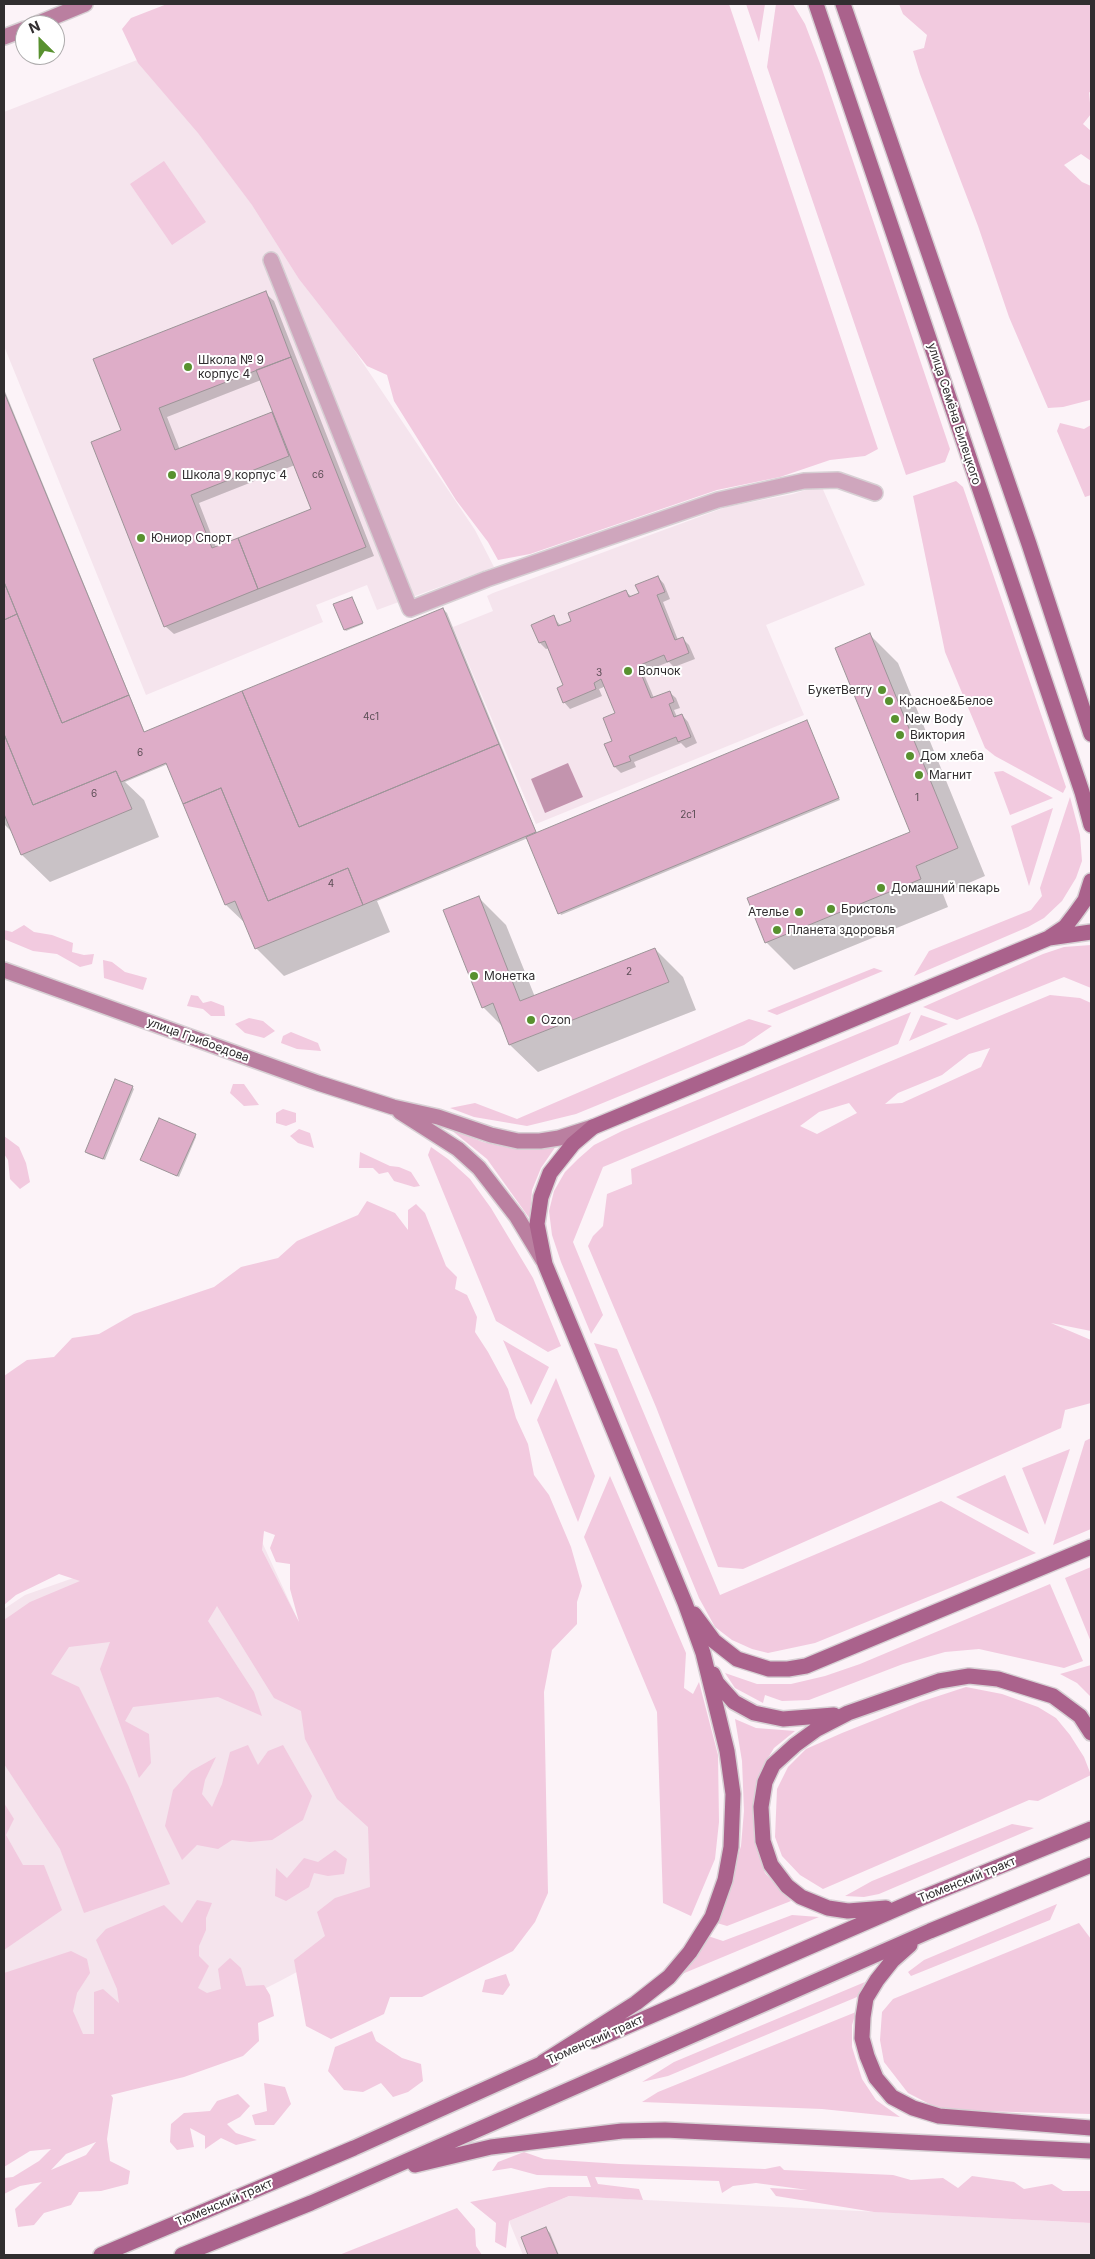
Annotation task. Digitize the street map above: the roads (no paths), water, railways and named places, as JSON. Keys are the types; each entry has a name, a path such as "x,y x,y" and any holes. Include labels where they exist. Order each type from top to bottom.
{"main road":[{"path":"58,15 85,4"},
{"name":"улица Семёна Билецкого","path":"816,4 1082,792 1091,825"},
{"path":"844,4 1029,544 1091,734"},
{"path":"393,1107 438,1117 491,1135 518,1141 540,1141 559,1138 593,1127 1049,938 1065,927 1085,900 1091,881"},
{"path":"1049,938 1091,932"},
{"name":"улица Грибоедова","path":"4,970 241,1056 393,1107"},
{"path":"393,1107 458,1150 479,1168 517,1217 545,1264 685,1603 703,1653 717,1683 734,1702 754,1713 783,1719 811,1718 848,1713"},
{"path":"545,1264 537,1224 538,1209 545,1184 573,1144 593,1127"},
{"path":"685,1603 714,1641 737,1659 769,1669 788,1669 806,1666 1091,1547"},
{"path":"543,2062 606,2024 669,1978 690,1952 712,1917 725,1880 731,1847 733,1794 727,1751 703,1653"},
{"path":"917,1900 880,1910 848,1911 828,1908 794,1891 771,1865 763,1841 761,1807 765,1782 773,1765 809,1734 848,1713 939,1681 969,1676 998,1679 1053,1696 1080,1716 1091,1733"},
{"name":"Тюменский тракт","path":"101,2255 381,2136 543,2062 917,1900 1091,1829"},
{"path":"182,2255 311,2203 930,1931 1091,1865"},
{"path":"930,1931 892,1960 866,1998 862,2017 862,2038 876,2078 892,2098 913,2108 939,2116 1091,2128"},
{"path":"311,2203 423,2162 491,2147 622,2131 665,2130 1091,2151"}],"street":[{"path":"271,260 410,609 487,579 718,500 804,481 838,480 875,493"}],"place":[{"name":"Школа № 9 корпус 4","path":"188,367"},
{"name":"Школа 9 корпус 4","path":"172,475"},
{"name":"Юниор Спорт","path":"141,538"},
{"name":"Волчок","path":"628,671"},
{"name":"БукетBerry","path":"882,690"},
{"name":"Красное&Белое","path":"889,701"},
{"name":"New Body","path":"895,719"},
{"name":"Виктория","path":"900,735"},
{"name":"Дом хлеба","path":"910,756"},
{"name":"Магнит","path":"919,775"},
{"name":"Домашний пекарь","path":"881,888"},
{"name":"Бристоль","path":"831,909"},
{"name":"Ателье","path":"799,912"},
{"name":"Планета здоровья","path":"777,930"},
{"name":"Монетка","path":"474,976"},
{"name":"Ozon","path":"531,1020"}]}
